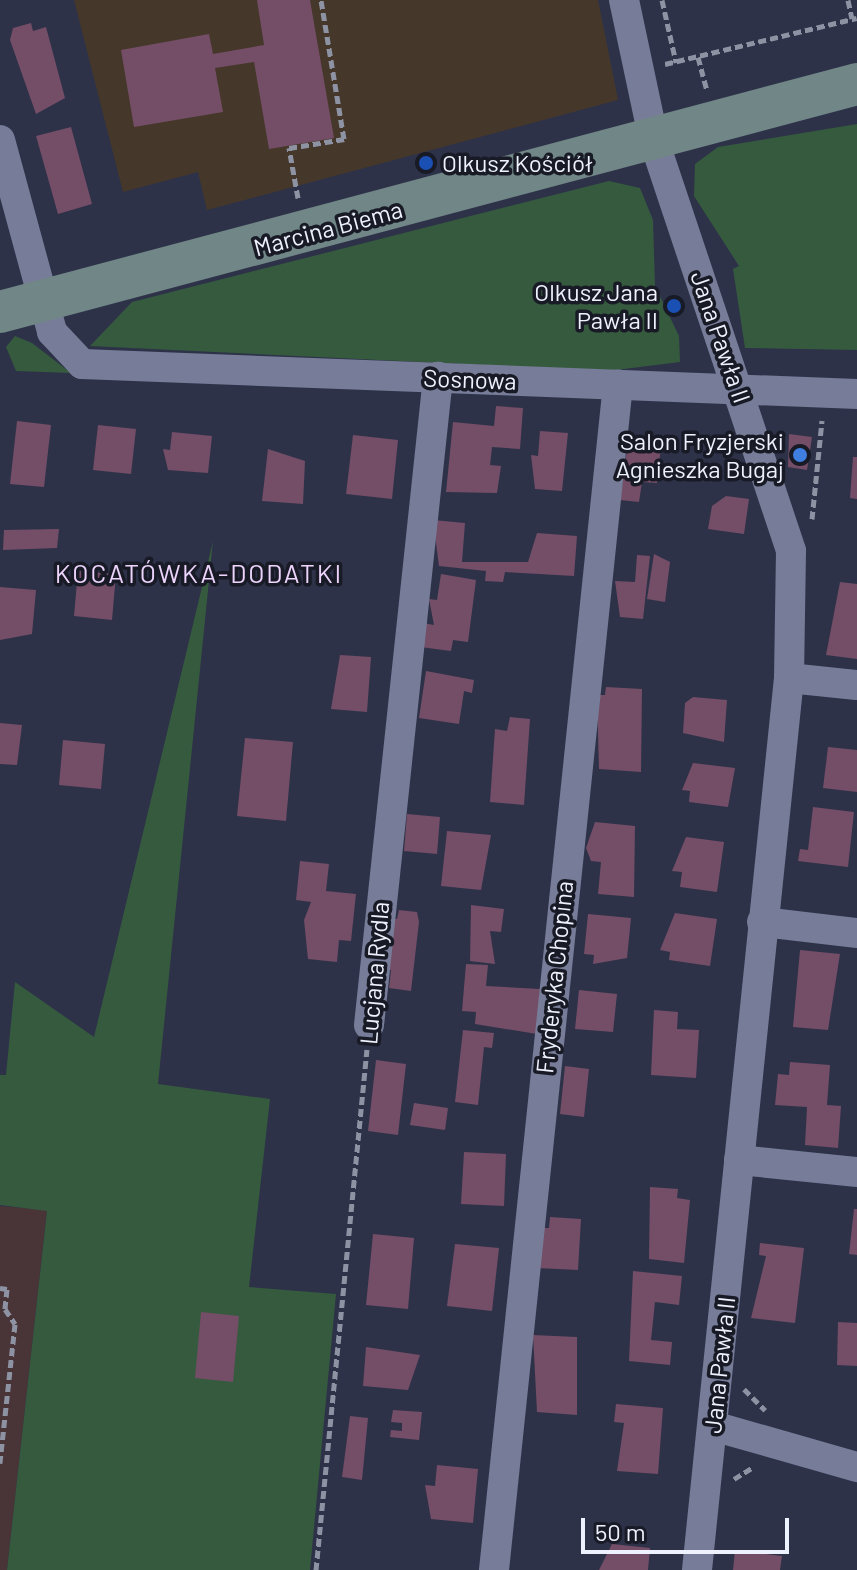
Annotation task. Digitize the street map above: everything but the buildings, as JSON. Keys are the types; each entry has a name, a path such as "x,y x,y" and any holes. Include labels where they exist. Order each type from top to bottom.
{"street":[{"name":"Jana Pawła II","path":"624,0 654,141 740,390 791,551 789,678 697,1570"},
{"name":"Marcina Biema","path":"0,312 654,141 857,84"},
{"path":"0,140 42,301"},
{"name":"Sosnowa","path":"42,301 52,332 82,364 857,394"},
{"name":"Lucjana Rydla","path":"369,1025 438,377"},
{"name":"Fryderyka Chopina","path":"494,1570 618,384"},
{"path":"789,678 857,685"},
{"path":"762,922 857,933"},
{"path":"739,1160 857,1172"},
{"path":"713,1426 857,1467"}],"path":[{"path":"298,199 289,148 344,139 321,0"},
{"path":"662,0 676,62"},
{"path":"657,66 855,18 848,0"},
{"name":"Lucjana Rydla","path":"316,1570 369,1025"},
{"path":"0,1288 7,1289 5,1309 15,1324 0,1463"},
{"path":"725,1488 762,1463"}],"shaded area":[{"path":"74,0 598,0 618,100 207,210 198,172 123,192"},
{"path":"0,1206 47,1210 7,1570 0,1570"}],"green space":[{"path":"857,124 857,350 745,348 733,269 739,266 694,196 695,164 718,147"},
{"path":"609,181 640,188 653,220 655,286 679,336 680,362 608,371 90,346 132,302"},
{"path":"15,336 32,343 71,373 16,371 6,347"},
{"path":"213,541 158,1084 270,1099 249,1287 336,1294 310,1570 7,1570 47,1211 0,1205 0,1075 6,1075 15,982 94,1037"}],"place":[{"name":"Olkusz Kościół","path":"426,163"},
{"name":"Olkusz Jana Pawła II","path":"674,306"},
{"name":"Salon Fryzjerski Agnieszka Bugaj","path":"800,455"}],"district":[{"name":"KOCATÓWKA-DODATKI","path":"199,573"}]}
